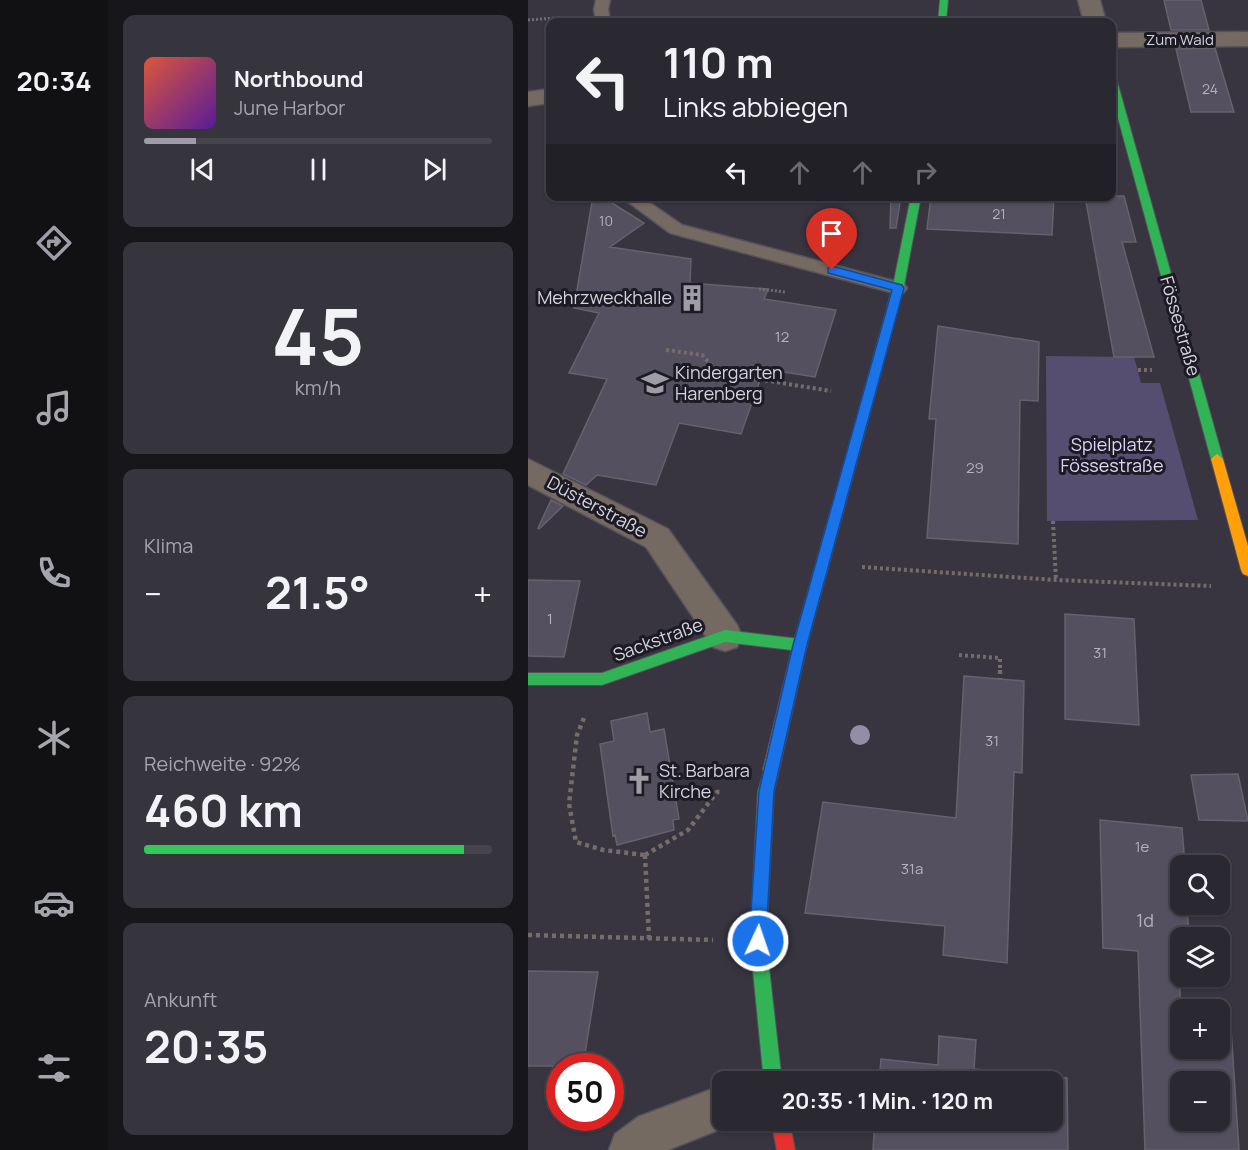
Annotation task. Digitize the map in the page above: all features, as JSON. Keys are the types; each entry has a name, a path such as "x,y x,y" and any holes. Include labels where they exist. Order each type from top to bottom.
{"main road":[{"path":"942,18 944,0"},
{"name":"Fössestraße","path":"1116,95 1248,570"},
{"path":"772,1071 758,941 766,791 800,645 898,288 915,201"},
{"name":"Sackstraße","path":"528,679 602,680 725,636 800,645"},
{"path":"782,1131 786,1150"}],"street":[{"path":"1089,0 1094,18"},
{"name":"Zum Wald","path":"1116,40 1248,39"},
{"path":"528,99 546,97"},
{"name":"Düsterstraße","path":"528,471 657,538 725,636"},
{"path":"631,1150 654,1133 712,1111"}],"lane":[{"path":"602,18 603,0"},
{"path":"635,201 676,229 898,288"}],"path":[{"path":"528,20 546,19"},
{"path":"666,350 702,355 719,372 834,391 848,382 872,386"},
{"path":"1053,521 1056,580"},
{"path":"822,564 1056,580 1216,586"},
{"path":"959,655 1000,658 1000,679"},
{"path":"602,680 577,735 569,804 576,842 603,850 645,855 688,830 708,801"},
{"path":"645,855 649,939"},
{"path":"528,935 758,941"}],"green space":[{"name":"Spielplatz Fössestraße","path":"1046,356 1134,357 1141,383 1160,383 1198,520 1047,521"}],"building":[{"path":"1164,0 1201,0 1209,30 1171,30"},
{"path":"1215,48 1234,112 1191,112 1176,49"},
{"path":"1116,196 1124,196 1136,242 1122,242 1154,357 1114,357 1086,201 1116,201"},
{"path":"592,201 609,201 644,223 610,247 691,259 690,283 768,289 764,299 836,310 815,377 764,369 741,434 679,423 656,485 597,475 586,485 563,474 607,379 569,373 599,313 574,308"},
{"path":"891,201 900,201 896,228 890,228"},
{"path":"930,201 1054,201 1052,235 927,229"},
{"path":"938,326 1039,342 1038,401 1020,400 1018,544 927,538 936,419 929,419"},
{"path":"551,500 563,506 539,529 538,528"},
{"path":"528,580 580,581 564,657 528,656"},
{"path":"1065,614 1134,619 1139,725 1065,719"},
{"path":"964,676 1024,681 1022,773 1014,772 1007,963 943,955 945,926 805,913 823,802 956,818"},
{"name":"St. Barbara Kirche","path":"647,713 650,732 664,729 679,819 673,820 674,830 617,845 615,835 613,836 600,744 614,741 611,721"},
{"path":"1238,774 1248,821 1199,820 1191,775"},
{"path":"1100,820 1182,828 1184,855 1170,855 1170,915 1188,915 1188,927 1170,927 1170,987 1180,987 1180,999 1170,999 1170,1059 1230,1059 1230,1014 1239,1150 1145,1150 1138,951 1103,948"},
{"path":"528,971 598,972 585,1053 546,1053 546,1066 528,1066"},
{"path":"939,1036 976,1040 974,1069 995,1071 880,1071 881,1059 938,1065"},
{"path":"1063,1078 1067,1078 1068,1150 873,1150 874,1131 1063,1131"}],"traffic: fast":[{"path":"942,18 944,0"},
{"path":"1116,95 1217,459"},
{"path":"858,435 899,286 915,201"},
{"path":"528,679 602,679 725,636 800,645"},
{"path":"771,770 766,791 758,941 772,1071"}],"traffic: slow":[{"path":"771,770 800,645 858,435"},
{"path":"1217,459 1248,570"}],"traffic: jam":[{"path":"782,1131 786,1150"}],"place":[{"name":"Mehrzweckhalle","path":"692,298"},
{"name":"Kindergarten Harenberg","path":"655,383"},
{"name":"St. Barbara Kirche","path":"639,781"}],"route":[{"path":"758,941 766,791 800,645 898,288 832,270"}]}
